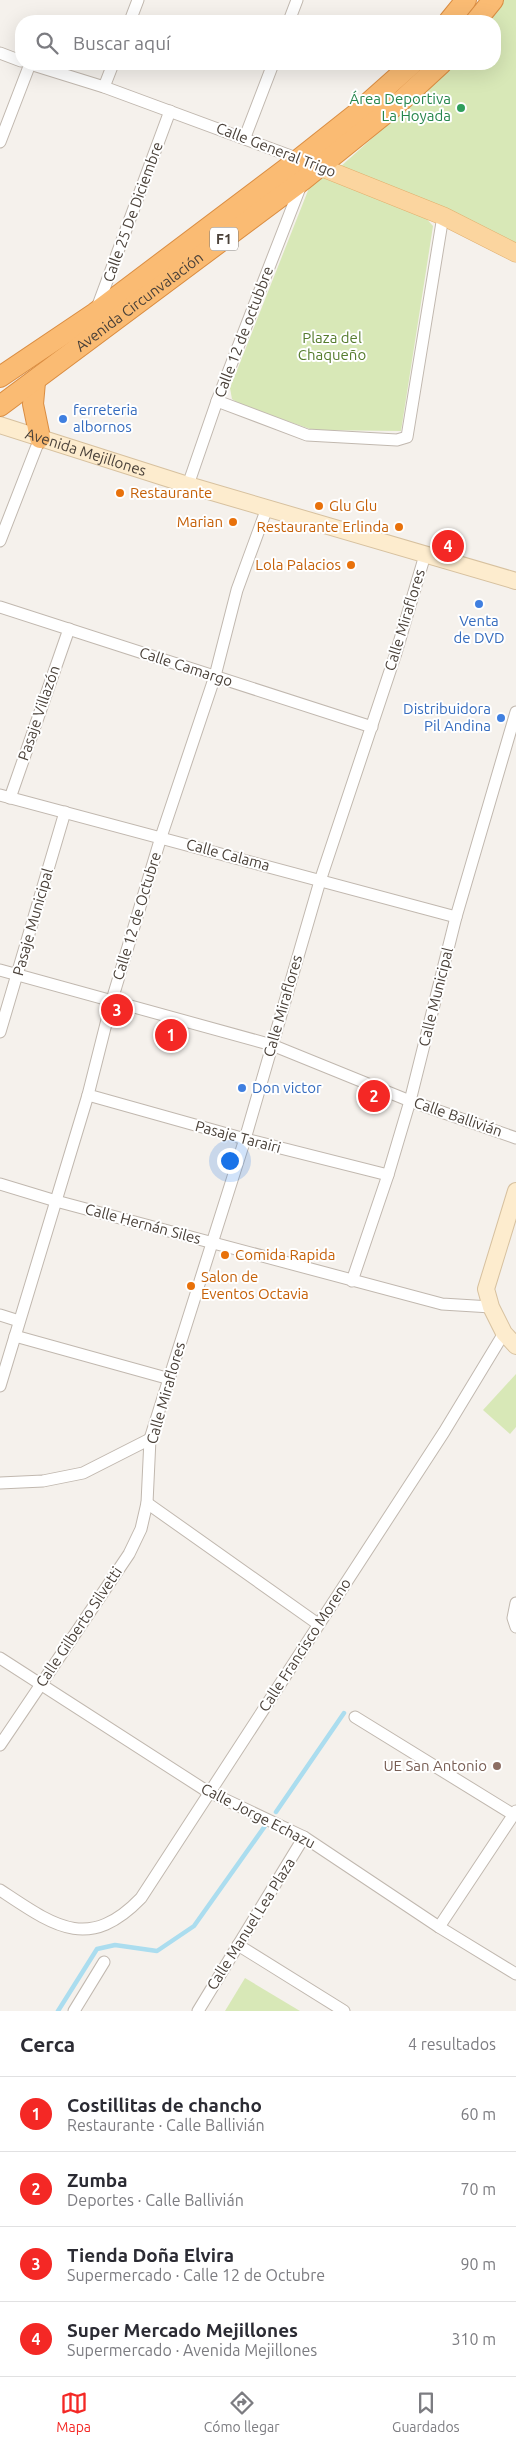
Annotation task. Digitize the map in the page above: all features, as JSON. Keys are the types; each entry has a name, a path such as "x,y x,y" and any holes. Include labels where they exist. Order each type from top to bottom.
{"highway":[{"path":"454,15 466,0"},
{"path":"481,15 494,0"},
{"name":"Avenida Circunvalación","path":"0,377 96,313 357,113 405,70"},
{"name":"Avenida Circunvalación","path":"0,406 35,382 303,180 402,100 434,70"},
{"path":"35,382 33,404 40,438"}],"main road":[{"name":"Calle General Trigo","path":"299,158 443,216 516,253"}],"street":[{"path":"132,15 138,0"},
{"path":"291,15 297,0"},
{"path":"0,54 15,59"},
{"path":"0,142 28,70"},
{"name":"Calle General Trigo","path":"49,70 104,87 299,158"},
{"path":"104,87 111,70"},
{"path":"245,137 271,70"},
{"name":"Calle 25 De Diciembre","path":"96,313 170,111"},
{"name":"Calle 12 de octubbre","path":"188,484 217,401 303,180"},
{"path":"217,401 307,435 397,440 407,437 443,216"},
{"name":"Avenida Mejillones","path":"0,425 267,508 516,581"},
{"path":"0,541 40,438"},
{"name":"Calle 12 de Octubre","path":"0,1386 88,1096 112,1000 161,837 215,676 237,590 267,508"},
{"name":"Calle Miraflores","path":"147,1503 150,1439 245,1139 320,881 396,653 425,555"},
{"name":"Calle Camargo","path":"0,606 372,727"},
{"name":"Pasaje Villazón","path":"5,796 69,629"},
{"name":"Calle Municipal","path":"352,1281 388,1175 410,1101 456,917 516,712"},
{"name":"Calle Calama","path":"5,796 456,917"},
{"name":"Pasaje Municipal","path":"0,1032 64,812"},
{"name":"Calle Ballivián","path":"0,970 272,1045 410,1101 516,1138"},
{"name":"Pasaje Tarairi","path":"88,1096 245,1139 388,1175"},
{"name":"Calle Hernán Siles","path":"0,1184 56,1201 442,1304 490,1307"},
{"path":"516,1191 486,1289 490,1307 504,1333 516,1346"},
{"path":"0,1315 20,1320"},
{"name":"Calle Francisco Moreno","path":"0,1890 56,1925 82,1929 111,1922 127,1912 141,1898 444,1432 504,1333"},
{"path":"15,1336 170,1378"},
{"path":"0,1483 43,1481 83,1473 150,1439"},
{"path":"147,1503 318,1624"},
{"name":"Calle Gilberto Silvetti","path":"0,1745 129,1554 141,1528 147,1503"},
{"path":"516,1604 513,1618 516,1627"},
{"name":"Calle Jorge Echazu","path":"0,1658 39,1685 210,1792 281,1824 304,1837 439,1927 516,1974"},
{"path":"355,1717 515,1813 439,1927"},
{"name":"Calle Manuel Lea Plaza","path":"198,2011 304,1837"},
{"path":"238,1946 344,2011"},
{"path":"74,2011 104,1962"}],"green space":[{"name":"Área Deportiva La Hoyada","path":"503,0 516,0 516,245 339,168 438,79 445,70 501,70 501,15 490,15"},
{"name":"Plaza del Chaqueño","path":"319,176 329,177 425,217 433,226 401,431 313,430 241,405 232,399 230,388 311,183"},
{"path":"516,1374 516,1427 510,1434 483,1410"},
{"path":"245,1978 300,2011 225,2011"}],"waterway":[{"path":"276,1812 344,1713"},
{"path":"58,2011 97,1949 115,1945 157,1951 194,1926 265,1826"}],"place":[{"name":"Área Deportiva La Hoyada","path":"461,108"},
{"name":"ferreteria albornos","path":"63,419"},
{"name":"Restaurante","path":"120,493"},
{"name":"Glu Glu","path":"319,506"},
{"name":"Marian","path":"233,522"},
{"name":"Restaurante Erlinda","path":"399,527"},
{"name":"Super Mercado Mejillones","path":"448,546"},
{"name":"Lola Palacios","path":"351,565"},
{"name":"Venta de DVD","path":"479,604"},
{"name":"Distribuidora Pil Andina","path":"501,718"},
{"name":"Tienda Doña Elvira","path":"117,1010"},
{"name":"Costillitas de chancho","path":"171,1035"},
{"name":"Don victor","path":"242,1088"},
{"name":"Zumba","path":"374,1096"},
{"name":"Comida Rapida","path":"225,1255"},
{"name":"Salon de Eventos Octavia","path":"191,1286"},
{"name":"UE San Antonio","path":"497,1766"}]}
